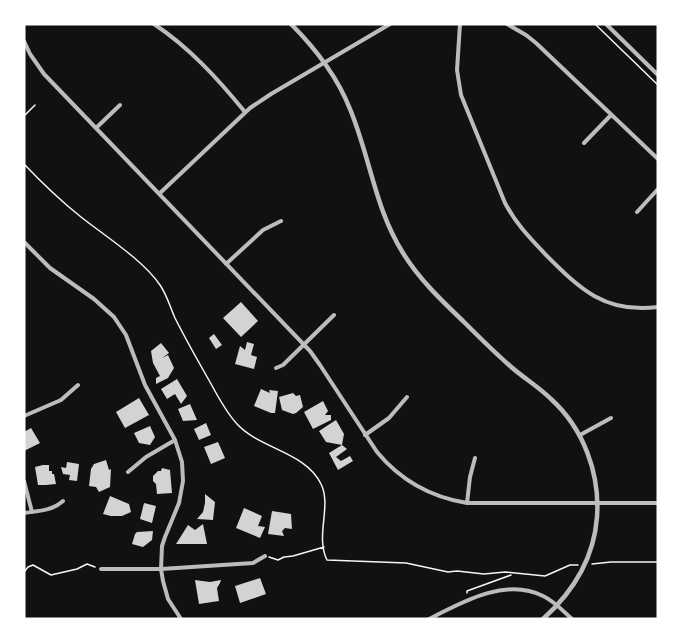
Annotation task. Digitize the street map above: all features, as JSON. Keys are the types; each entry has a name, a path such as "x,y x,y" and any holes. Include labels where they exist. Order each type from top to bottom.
{"street":[{"path":"154,24 203,63 245,112"},
{"path":"291,24 324,62 351,110 382,210 395,240 408,261 434,292 502,359 553,400 580,435 590,458 594,472 597,503 594,536 585,565 576,581 558,606 543,619"},
{"path":"159,194 245,112 271,94 390,24"},
{"path":"460,24 457,70 460,94 505,203 514,219 525,234 564,273 589,294 613,305 645,309 658,307"},
{"path":"507,24 536,43 658,159"},
{"path":"606,24 658,75"},
{"path":"24,41 44,74 304,345 386,463 409,482 440,497 467,503 658,503"},
{"path":"96,128 120,105"},
{"path":"584,143 611,115"},
{"path":"637,212 658,189"},
{"path":"226,264 258,233 281,221"},
{"path":"24,242 50,268 94,299 114,317 126,335 145,385 175,440 182,462 183,481 179,503 162,546 161,569 168,599 181,619"},
{"path":"276,368 283,365 334,315"},
{"path":"24,416 61,400 78,386"},
{"path":"365,435 389,418 407,397"},
{"path":"580,435 611,418"},
{"path":"128,472 146,457 175,440"},
{"path":"467,503 475,458"},
{"path":"24,481 32,512"},
{"path":"24,513 56,507 63,501"},
{"path":"101,569 161,569 253,563 265,556"},
{"path":"429,619 468,600 501,590 520,589 542,595 572,619"}],"path":[{"path":"595,24 658,85"},
{"path":"24,116 35,105"},
{"path":"24,164 51,191 154,277 190,348 230,417 253,438 296,459 314,473 322,485 324,498 322,537 327,560 406,563 448,572 484,574 505,572 545,576 570,565 658,562"},
{"path":"265,556 278,560 324,547"},
{"path":"24,572 33,565 51,575 78,569 87,564 101,569"},
{"path":"468,600 467,591 513,574"}],"building":[{"path":"241,302 258,321 241,337 223,318"},
{"path":"214,334 222,345 216,349 209,338"},
{"path":"247,342 254,344 251,355 257,357 254,369 235,364 240,346 245,350"},
{"path":"161,343 169,353 162,358 168,355 174,368 168,378 156,384 156,378 160,376 153,363 151,351"},
{"path":"177,379 187,396 181,404 175,394 167,399 161,389"},
{"path":"261,389 270,393 269,390 278,391 275,413 254,406"},
{"path":"293,393 296,396 300,395 303,407 293,414 282,410 279,397"},
{"path":"139,398 149,415 125,428 116,412"},
{"path":"323,401 328,411 325,415 331,415 331,420 313,429 304,412"},
{"path":"190,404 197,420 183,421 178,409"},
{"path":"336,420 344,434 342,445 326,442 319,431"},
{"path":"206,423 211,435 199,440 194,429"},
{"path":"150,426 155,437 150,445 139,443 134,433"},
{"path":"31,428 40,443 24,451 24,432"},
{"path":"218,442 225,458 211,464 204,447"},
{"path":"342,445 347,449 336,457 341,461 350,456 353,461 338,470 329,453"},
{"path":"106,460 109,470 111,469 110,487 99,492 96,487 89,486 91,469 94,464"},
{"path":"67,462 79,464 77,481 69,480 70,475 63,474 61,467 66,468"},
{"path":"49,465 49,471 54,474 56,484 38,485 35,467"},
{"path":"162,468 170,470 172,493 157,494 153,476"},
{"path":"205,494 215,502 213,520 197,519 203,512"},
{"path":"110,496 129,504 131,512 122,516 103,514"},
{"path":"144,503 156,506 152,523 140,519"},
{"path":"244,508 262,516 258,526 265,527 260,538 236,528"},
{"path":"272,511 291,514 292,529 285,528 282,531 284,536 268,534"},
{"path":"203,524 207,544 176,544 188,525 195,530"},
{"path":"153,531 152,540 143,547 132,544 137,532"},
{"path":"260,578 266,594 240,603 235,586"},
{"path":"195,580 210,582 221,580 217,588 219,601 199,604"}]}
